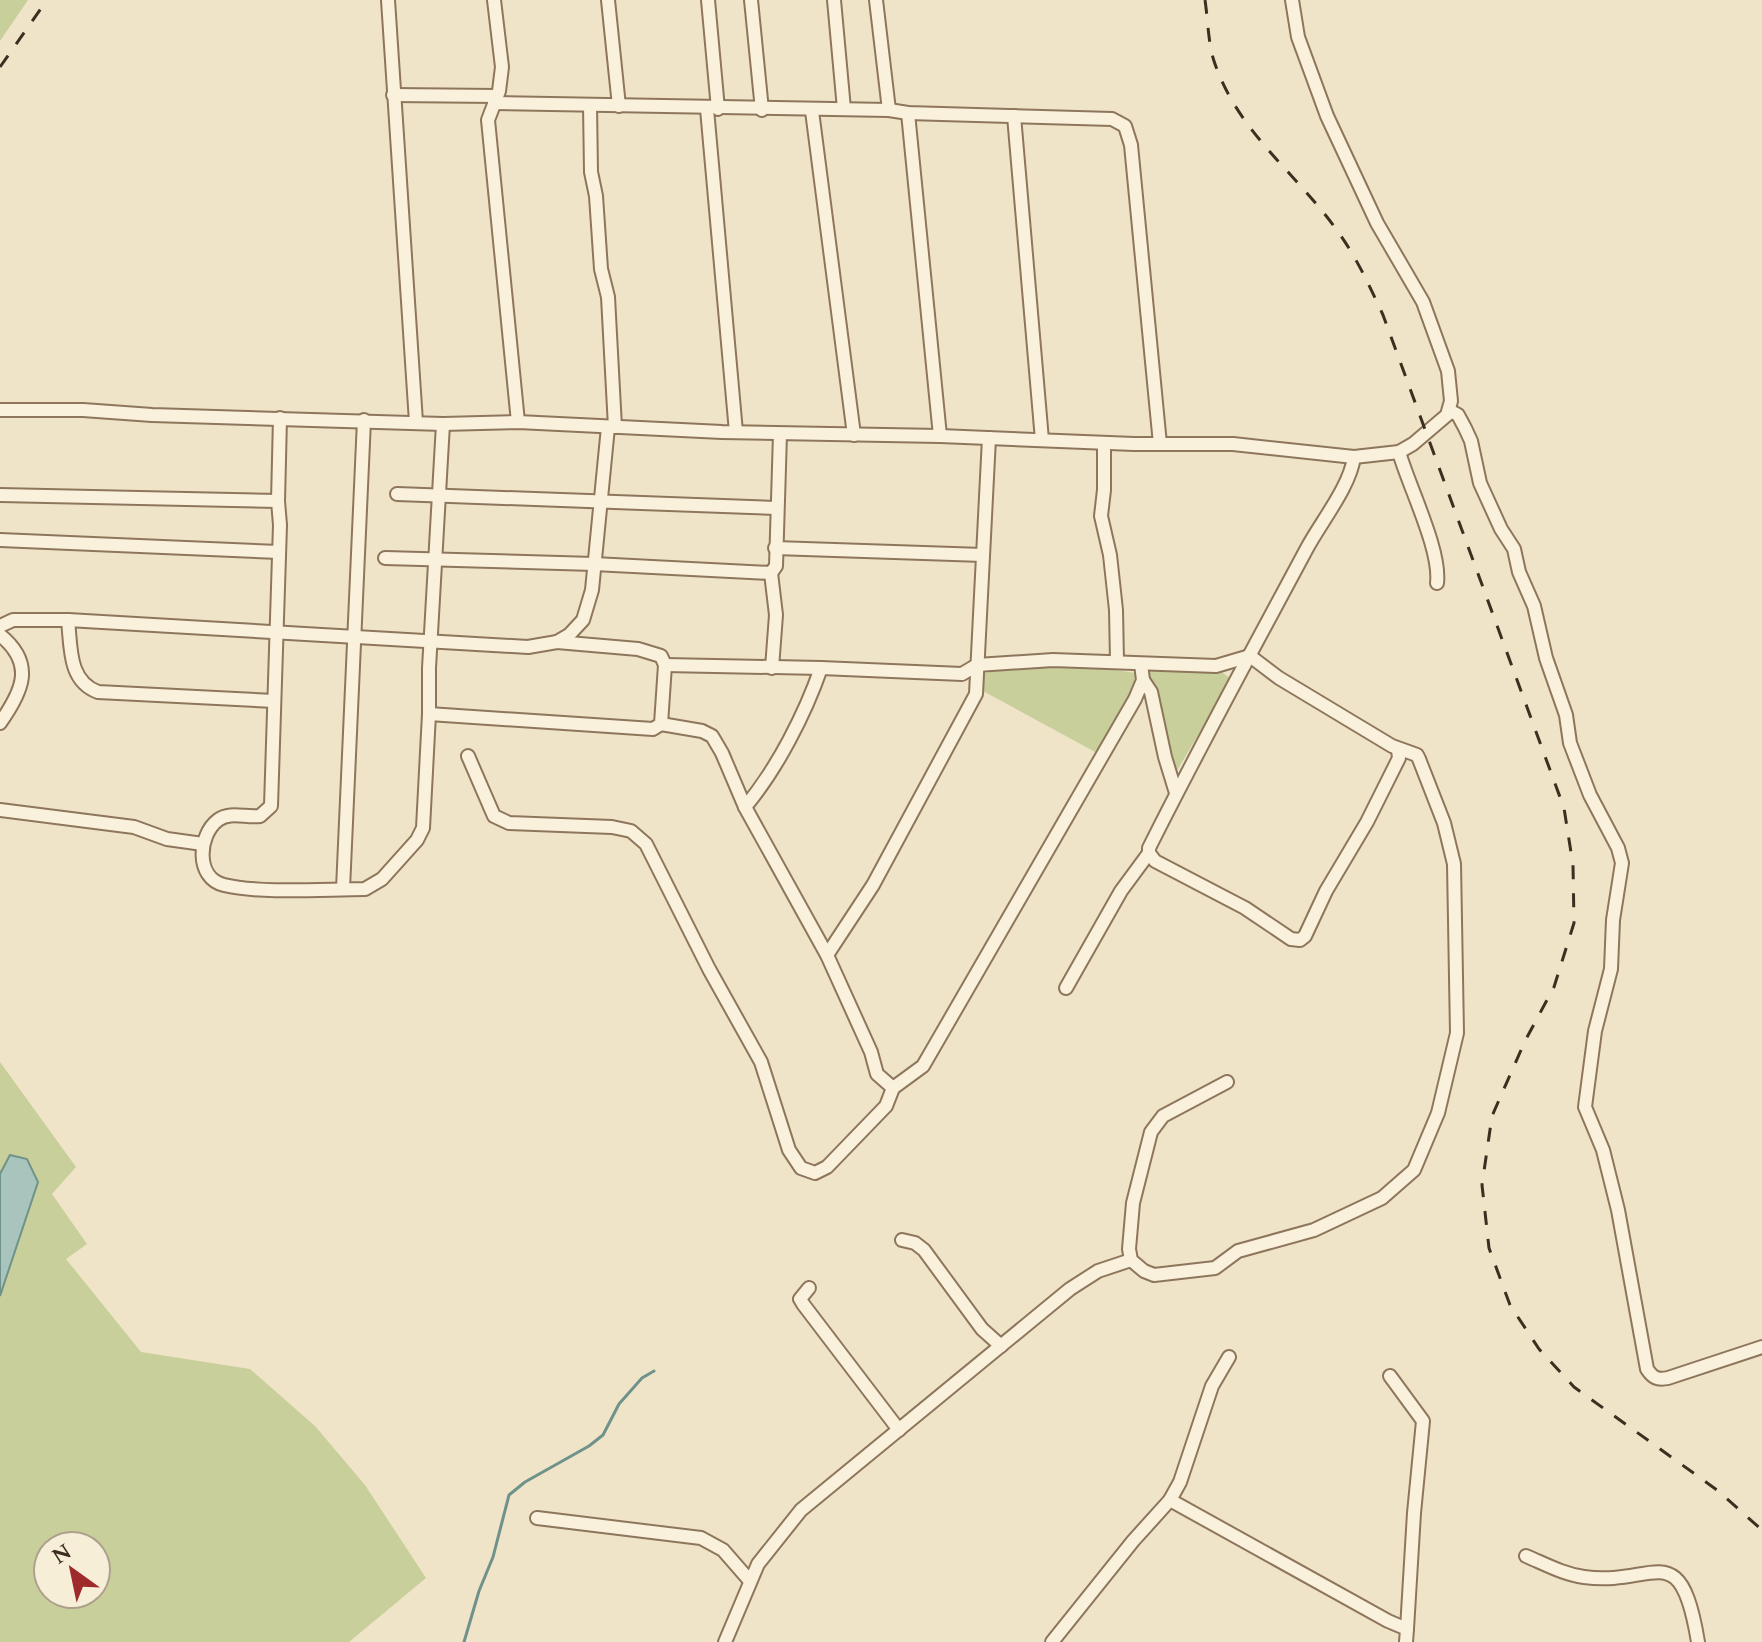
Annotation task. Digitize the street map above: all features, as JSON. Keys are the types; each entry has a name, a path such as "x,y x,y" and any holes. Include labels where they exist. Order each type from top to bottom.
{"street":[{"path":"388,0 416,422"},
{"path":"494,0 502,67 488,120 518,422"},
{"path":"608,0 619,106"},
{"path":"708,0 736,432"},
{"path":"751,0 762,110"},
{"path":"834,0 844,109"},
{"path":"876,0 889,110"},
{"path":"0,410 83,410 443,424 518,422 780,434 940,436 1104,443 1233,444 1354,457 1399,452 1441,422 1449,410 1448,371 1423,302 1377,223 1327,116 1298,37 1292,0"},
{"path":"393,95 619,106 889,110 1112,119 1125,126 1131,145 1160,444"},
{"path":"557,642 569,635 583,620 592,590 612,427 608,297 600,264 596,196 591,172 590,105"},
{"path":"812,111 854,435"},
{"path":"908,113 940,436"},
{"path":"1014,116 1042,440"},
{"path":"1449,410 1458,415 1465,428 1480,483 1514,549 1566,715 1570,743 1622,863 1613,920 1611,969 1595,1031 1585,1107 1603,1150 1618,1210 1647,1369 1652,1377 1668,1378 1762,1347"},
{"path":"280,418 271,806 260,816 233,815 219,820 206,835 203,844 207,874 220,884 247,888 365,889 382,879 421,834 443,424"},
{"path":"343,889 364,420"},
{"path":"772,668 776,615 771,573 776,566 780,434"},
{"path":"827,955 873,885 976,694 989,438"},
{"path":"1104,443 1101,516 1110,555 1117,661"},
{"path":"1399,452 1426,529 1438,571 1437,583"},
{"path":"1066,988 1121,891 1149,853 1176,793 1347,479 1354,457"},
{"path":"397,494 776,508"},
{"path":"0,495 278,501"},
{"path":"0,540 279,552"},
{"path":"775,548 983,555"},
{"path":"385,558 771,573"},
{"path":"0,626 13,620 68,620 528,647 557,642 652,651 661,656 665,665 661,724"},
{"path":"68,620 75,671 88,688 98,692 274,701"},
{"path":"0,635 15,651 23,681 18,696 0,723"},
{"path":"665,665 962,674 977,665 1053,660 1216,666 1250,656"},
{"path":"1227,1082 1163,1116 1151,1132 1133,1203 1129,1249 1131,1260 1144,1271 1154,1275 1215,1268 1238,1251 1314,1230 1382,1198 1414,1170 1438,1113 1457,1033 1454,864 1444,823 1424,767 1417,755 1398,750 1279,678 1250,656"},
{"path":"1141,664 1176,793"},
{"path":"745,807 758,792 809,702 821,668"},
{"path":"468,756 494,816 509,823 612,827 631,831 646,844 709,969 761,1062 789,1150 801,1168 815,1173 827,1167 886,1106 893,1088 923,1066 996,943 1143,680"},
{"path":"429,714 653,729 661,724 702,731 712,736 745,807 827,955 871,1052 877,1074 893,1088"},
{"path":"1149,853 1155,861 1245,908 1291,939 1300,940 1367,822 1399,758 1398,750"},
{"path":"0,810 134,827 167,839 203,844"},
{"path":"902,1240 915,1243 924,1250 982,1329 1001,1346"},
{"path":"725,1642 750,1581 771,1545 801,1510 1080,1282 1098,1271 1131,1260"},
{"path":"809,1288 800,1299 803,1304 899,1430"},
{"path":"1052,1642 1170,1500 1180,1482 1212,1386 1229,1357"},
{"path":"1390,1376 1423,1421 1407,1636"},
{"path":"1170,1500 1388,1621 1407,1636"},
{"path":"537,1518 701,1538 723,1550 750,1581"},
{"path":"1526,1556 1561,1572 1584,1577 1651,1571 1673,1576 1682,1586 1698,1642"}],"green space":[{"path":"0,0 28,0 0,41"},
{"path":"1026,666 1093,667 1136,673 1131,695 1097,753 981,690 985,673"},
{"path":"1146,670 1222,672 1231,679 1175,774"},
{"path":"0,1062 76,1167 52,1194 87,1244 66,1259 141,1352 250,1369 315,1426 365,1485 426,1578 349,1642 0,1642"}],"water":[{"path":"10,1155 27,1159 38,1182 0,1296 0,1174"}],"waterway":[{"path":"464,1642 493,1557 509,1495 603,1435 619,1404 642,1378 654,1371"}],"railway":[{"path":"0,67 47,0"},
{"path":"1205,0 1209,39 1224,86 1252,130 1336,229 1356,260 1383,315 1564,808 1573,865 1574,923 1554,987 1525,1041 1492,1116 1482,1185 1489,1248 1510,1305 1539,1349 1574,1387 1717,1490 1762,1530"}]}
